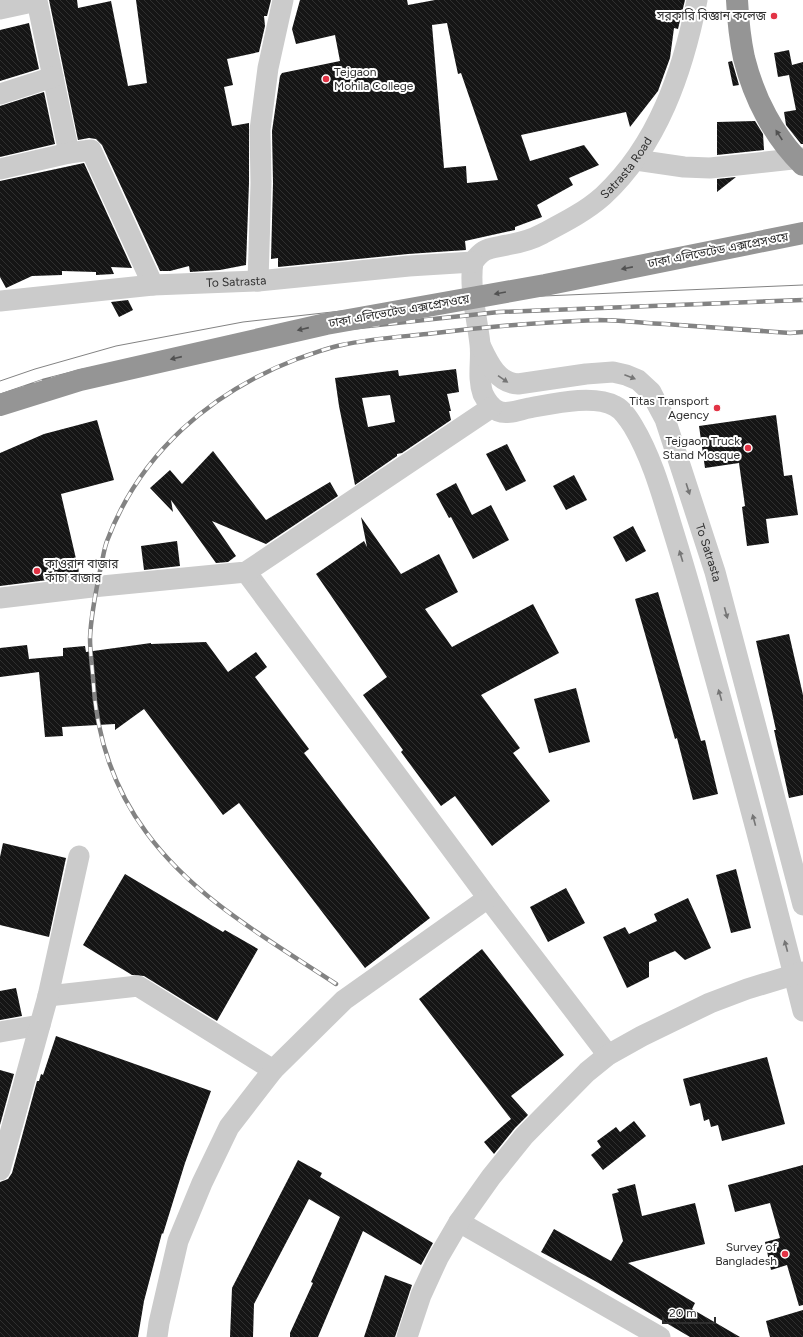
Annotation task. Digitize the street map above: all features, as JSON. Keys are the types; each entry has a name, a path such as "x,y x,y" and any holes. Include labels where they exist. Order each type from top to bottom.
{"highway":[{"path":"737,0 744,59 755,92 775,130 790,152 803,165"},
{"name":"ঢাকা এলিভেটেড এক্সপ্রেসওয়ে","path":"0,405 80,380 326,324 545,285 803,233"}],"street":[{"path":"258,281 261,183 260,130 268,68 283,0"},
{"name":"Satrasta Road","path":"473,262 484,250 520,242 538,236 562,224 583,211 602,196 626,172 636,160 656,126 669,97 692,27 697,0"},
{"path":"0,9 37,1 69,153"},
{"path":"0,94 53,77"},
{"path":"0,169 69,153 91,150 152,285"},
{"path":"636,160 684,167 710,168 803,158"},
{"path":"473,262 472,273 474,300 481,347 481,385 483,394 492,407 498,411 510,412 577,400 595,401 613,405 622,411 629,419 652,464 688,580 798,973 803,1011"},
{"name":"To Satrasta","path":"0,301 152,285 258,281 401,266 473,262"},
{"name":"To Satrasta","path":"481,347 490,366 497,375 511,383 518,384 586,374 613,372 638,380 651,392 664,419 715,572 803,905"},
{"path":"629,419 657,404"},
{"path":"0,598 96,586 246,572 492,407"},
{"path":"246,572 488,898 608,1055"},
{"path":"688,580 715,572"},
{"path":"0,1170 48,996 79,856"},
{"path":"157,1337 158,1323 178,1241 202,1183 229,1127 273,1070 344,1000 488,898"},
{"path":"407,1337 421,1295 438,1258 459,1222 491,1177 524,1136 587,1072 608,1055 710,1002 798,973"},
{"path":"48,996 138,986 273,1070"},
{"path":"0,1032 40,1025"},
{"path":"459,1222 660,1337"}],"building":[{"path":"49,0 77,0 78,8 111,1 128,86 147,83 136,0 271,0 267,16 264,16 265,26 259,52 227,59 233,85 224,87 232,126 249,123 249,183 246,265 220,270 190,272 189,266 170,271 160,271 102,145 96,139 89,138 78,140"},
{"path":"300,0 407,0 408,5 435,0 685,0 678,29 674,28 670,58 658,91 630,127 626,112 521,135 530,161 584,145 599,165 569,178 573,185 537,205 542,217 515,227 515,230 465,241 466,250 408,254 278,267 278,258 271,259 273,183 272,131 280,76 282,73 340,61 335,35 296,44 292,29","holes":["447,23 458,74 461,73 498,180 467,183 466,166 444,168 432,25"]},
{"path":"29,23 39,69 0,81 0,30"},
{"path":"789,50 792,65 803,62 803,144 801,144 786,125 784,112 796,110 789,75 778,77 774,53"},
{"path":"732,61 739,85 733,86 728,62"},
{"path":"44,92 55,144 0,157 0,106"},
{"path":"755,121 763,134 764,150 717,155 717,122"},
{"path":"84,163 132,268 111,267 114,274 96,275 96,272 62,271 62,275 32,276 6,288 0,277 0,181"},
{"path":"736,177 717,192 717,179"},
{"path":"128,300 133,310 119,317 111,302"},
{"path":"456,369 459,392 447,394 451,411 449,411 451,420 402,453 397,454 397,456 355,485 339,406 335,378 398,370 399,376","holes":["390,395 395,422 368,427 362,398"]},
{"path":"776,415 784,476 792,475 798,515 766,519 769,543 747,546 742,507 745,506 739,463 705,468 699,426"},
{"path":"97,420 114,480 61,494 80,576 0,586 0,453 44,434"},
{"path":"507,444 526,481 506,491 486,454"},
{"path":"213,451 266,520 330,482 338,496 266,544 212,521 236,556 228,562 216,563 171,500 173,512 150,488 170,470 182,484"},
{"path":"574,475 587,500 566,510 553,486"},
{"path":"456,483 472,515 491,505 509,540 473,559 451,517 449,518 436,494"},
{"path":"361,517 401,574 439,554 458,592 425,609 452,647 533,604 559,653 481,695 520,748 513,753 550,801 492,846 455,796 441,806 401,752 403,750 363,695 387,677 316,574 364,541 367,547"},
{"path":"633,526 646,551 626,562 613,537"},
{"path":"177,541 180,566 144,570 141,546"},
{"path":"658,592 701,741 705,740 718,794 693,800 677,738 675,739 635,599"},
{"path":"789,634 803,695 803,795 789,798 774,730 776,730 756,641"},
{"path":"206,642 228,672 256,652 267,667 255,677 309,749 304,753 430,918 365,968 239,803 223,815 144,709 115,730 115,724 62,727 63,736 45,737 39,672 0,677 0,648 27,645 29,659 63,656 63,648 85,646 86,652 151,643"},
{"path":"576,688 590,742 549,753 534,699"},
{"path":"3,843 66,858 49,937 0,925 0,857"},
{"path":"736,869 751,928 731,933 716,875"},
{"path":"125,874 223,932 225,930 258,949 217,1021 144,976 132,975 83,945"},
{"path":"566,888 585,923 548,942 530,907"},
{"path":"688,898 711,948 685,960 675,951 649,962 649,977 627,988 603,937 625,927 629,934 657,921 654,914"},
{"path":"482,949 564,1055 511,1096 528,1115 515,1128 494,1154 484,1142 511,1119 419,999"},
{"path":"16,988 22,1016 0,1020 0,991"},
{"path":"56,1036 211,1091 185,1163 163,1234 162,1233 144,1301 138,1337 0,1337 0,1182 8,1179 12,1173 37,1081 39,1081 41,1074 43,1075"},
{"path":"767,1057 785,1124 722,1141 718,1125 711,1127 709,1119 704,1121 700,1103 690,1106 683,1079"},
{"path":"0,1070 14,1074 0,1125"},
{"path":"634,1121 646,1136 603,1170 591,1155 601,1147 597,1141 616,1127 620,1132"},
{"path":"298,1160 322,1173 320,1177 433,1243 421,1265 363,1231 318,1337 290,1337 290,1333 313,1283 311,1282 340,1217 309,1199 254,1304 253,1337 230,1337 232,1288"},
{"name":"Survey of Bangladesh","path":"803,1165 803,1305 799,1306 787,1265 771,1270 765,1242 780,1238 770,1203 735,1212 728,1185"},
{"path":"635,1184 642,1216 695,1203 705,1244 628,1263 695,1303 692,1309 740,1337 690,1337 595,1281 541,1252 554,1229 611,1261 623,1241 612,1194 619,1192 617,1189"},
{"path":"385,1275 412,1285 395,1337 364,1337"},
{"path":"803,1310 803,1337 770,1337 766,1321"}],"tram line":[{"path":"0,381 35,369 116,346 243,322 350,310 497,298 803,285"}],"railway":[{"path":"0,396 43,381 82,371 246,339 499,312 803,300"},
{"path":"336,984 259,934 210,898 187,878 165,856 146,832 134,814 115,778 102,739 98,719 90,638 96,593 106,544 121,509 139,480 159,453 182,429 208,408 236,389 265,373 297,359 336,346 373,340 470,329 534,323 598,320 790,333 803,332"}],"place":[{"name":"সরকারি বিজ্ঞান কলেজ","path":"774,16"},
{"name":"Tejgaon Mohila College","path":"326,79"},
{"name":"Titas Transport Agency","path":"717,408"},
{"name":"Tejgaon Truck Stand Mosque","path":"748,448"},
{"name":"কাওরান বাজার কাঁচা বাজার","path":"37,571"},
{"name":"Survey of Bangladesh","path":"785,1254"}]}
